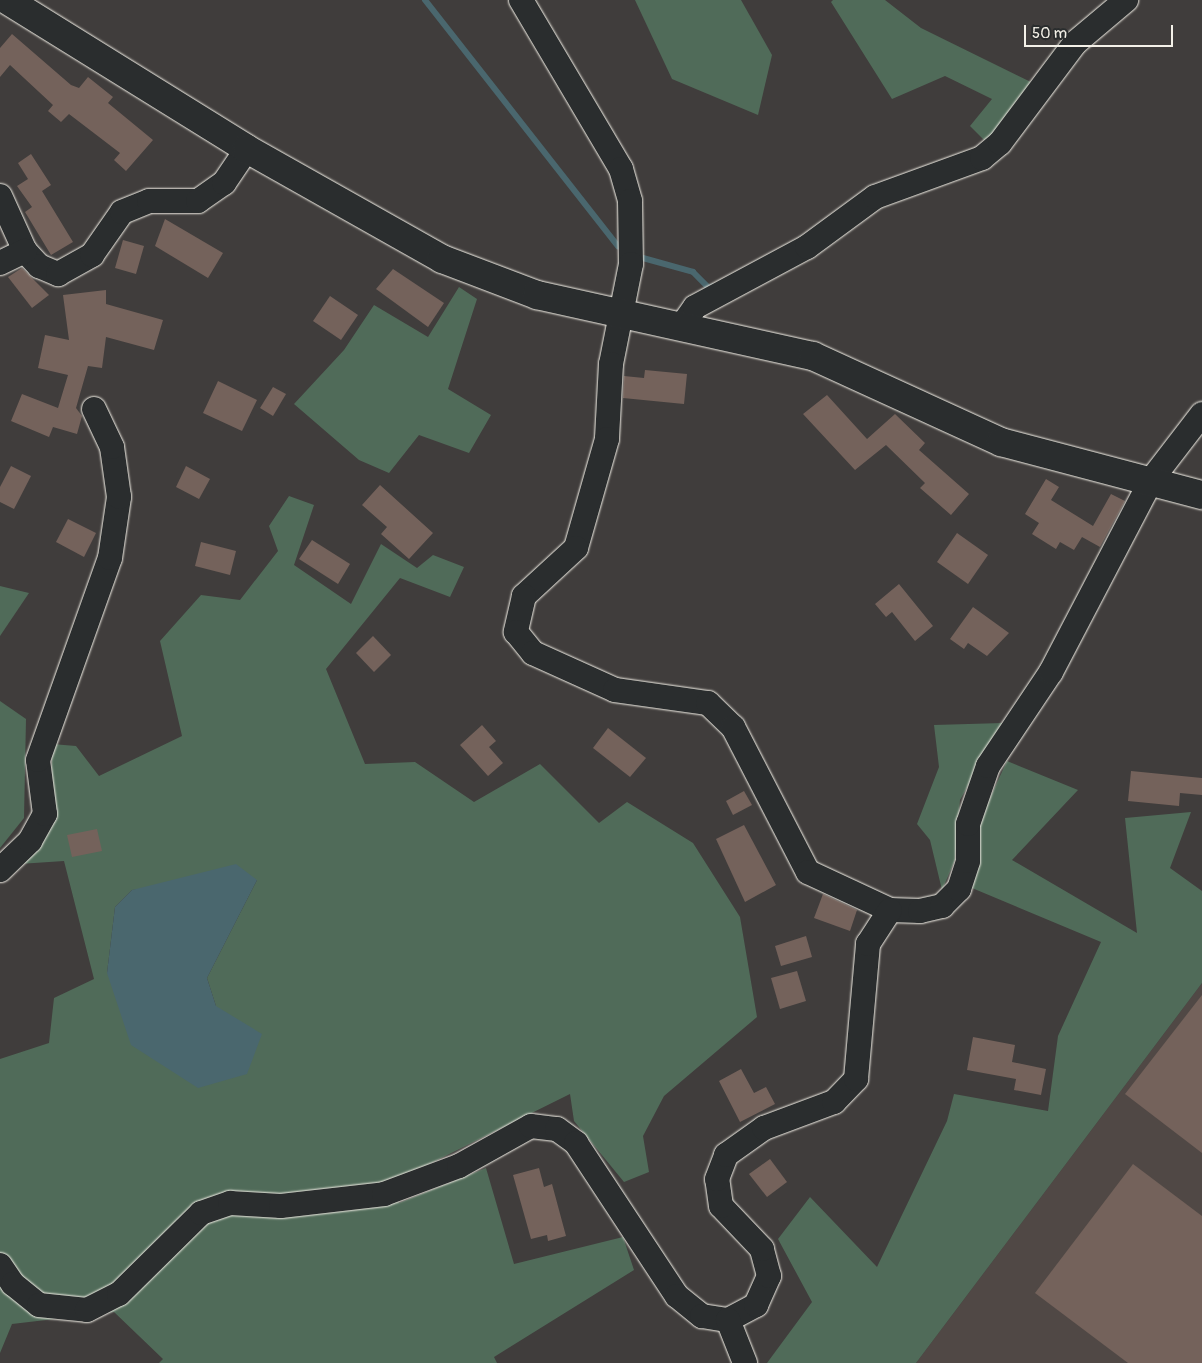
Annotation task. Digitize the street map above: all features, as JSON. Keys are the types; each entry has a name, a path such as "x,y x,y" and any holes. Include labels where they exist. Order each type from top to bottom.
{"street":[{"path":"7,0 247,148 442,259 537,295 813,356 1001,442 1152,479 1202,495"},
{"path":"520,0 621,169 630,201 631,255 623,314 611,364 607,439 576,548 524,596 516,632 533,653 616,690 708,703 733,727 808,872 890,910 942,906 959,889 968,861 968,824 988,766 1060,656 1152,479 1202,414"},
{"path":"682,327 695,307 807,247 875,197 982,158 1000,143 1075,43 1126,0"},
{"path":"0,196 25,251 39,266 58,274 92,255 122,212 150,201 198,201 224,183 247,148"},
{"path":"0,263 25,251"},
{"path":"0,870 30,841 45,814 38,760 110,558 120,497 112,447 94,409"},
{"path":"0,1265 13,1284 39,1305 87,1310 119,1294 201,1213 230,1203 281,1206 384,1194 459,1166 531,1126 557,1129 576,1143 677,1296 702,1316 728,1320 756,1305 769,1276 762,1249 720,1206 717,1179 726,1155 764,1128 834,1102 856,1079 868,944 890,910"},
{"path":"728,1320 745,1363"}],"shaded area":[{"path":"1202,983 1202,1363 916,1363"}],"green space":[{"path":"635,0 741,0 772,55 758,115 672,79"},
{"path":"833,0 885,0 921,28 1035,84 987,143 970,126 992,99 945,76 892,99 831,2"},
{"path":"459,287 477,299 448,389 491,415 469,453 419,435 389,473 359,460 294,404 344,350 374,305 428,337"},
{"path":"289,496 314,505 294,565 351,604 381,544 417,568 433,555 464,567 450,597 400,578 326,669 365,764 415,762 474,802 540,764 599,823 627,802 693,843 740,917 757,1017 664,1096 643,1136 649,1172 624,1182 574,1121 570,1094 395,1181 399,1203 486,1168 514,1264 623,1237 634,1270 494,1357 497,1363 159,1363 163,1359 114,1312 12,1324 0,1353 0,1059 49,1043 54,998 94,979 64,861 19,864 51,818 52,744 76,746 99,776 182,736 160,641 201,595 240,600 278,551 269,526","holes":["257,880 207,978 216,1006 107,973 115,907 132,890"]},
{"path":"0,586 29,593 0,636"},
{"path":"0,701 26,719 24,818 0,848"},
{"path":"1003,723 960,800 955,860 942,890 930,840 917,824 939,767 934,725"},
{"path":"1007,761 1078,790 1012,860 1137,933 1125,818 1191,812 1170,868 1202,891 1202,983 916,1363 767,1363 812,1302 778,1239 810,1197 877,1267 947,1121 954,1094 1048,1111 1058,1036 1101,942 972,888 978,824"}],"water":[{"path":"236,864 257,880 207,978 216,1006 262,1034 247,1074 198,1088 131,1045 107,973 115,907 132,890"}],"building":[{"path":"12,34 71,85 79,88 88,77 113,97 108,103 153,140 126,171 114,160 120,153 69,114 61,122 48,111 53,105 10,65 0,77 0,48"},
{"path":"31,154 51,185 42,191 73,242 51,255 25,212 32,207 17,186 28,179 18,163"},
{"path":"165,219 223,253 208,278 155,246"},
{"path":"123,240 144,246 136,274 115,268"},
{"path":"22,268 49,295 32,308 8,277"},
{"path":"393,269 444,303 428,327 376,289"},
{"path":"106,290 106,304 163,320 154,350 106,337 102,368 88,366 76,408 82,416 77,434 53,427 49,437 11,421 22,394 58,408 68,375 38,368 45,335 69,340 63,295"},
{"path":"330,296 358,315 341,340 313,321"},
{"path":"645,370 687,374 684,404 623,398 624,376 644,378"},
{"path":"218,381 257,400 242,431 203,413"},
{"path":"273,387 286,394 273,416 260,408"},
{"path":"827,395 867,439 895,414 925,443 919,450 969,494 951,515 920,488 925,483 886,445 855,470 803,414"},
{"path":"11,466 31,476 14,509 0,502 0,487"},
{"path":"186,466 210,479 199,499 176,487"},
{"path":"1046,479 1059,487 1051,500 1093,526 1111,494 1125,501 1100,547 1082,537 1074,550 1060,542 1056,549 1032,534 1039,523 1025,514"},
{"path":"380,485 433,533 409,559 381,534 387,527 362,505"},
{"path":"68,519 96,533 84,557 56,542"},
{"path":"957,533 988,555 968,584 937,562"},
{"path":"312,540 350,564 338,584 299,559"},
{"path":"201,542 236,551 230,575 195,566"},
{"path":"899,584 933,626 915,641 892,612 886,617 875,604"},
{"path":"973,607 1009,633 987,656 968,643 964,649 950,639"},
{"path":"373,636 391,655 374,672 356,653"},
{"path":"482,725 496,741 489,747 503,763 488,776 460,745"},
{"path":"608,728 646,758 630,777 593,748"},
{"path":"1131,771 1202,778 1202,795 1180,793 1179,806 1128,801"},
{"path":"744,791 752,805 733,815 726,801"},
{"path":"744,825 776,885 745,902 716,839"},
{"path":"97,829 102,851 72,857 67,835"},
{"path":"823,894 857,910 850,931 814,918"},
{"path":"806,936 812,957 781,966 775,946"},
{"path":"797,971 806,1001 780,1009 771,978"},
{"path":"1202,995 1202,1153 1125,1094"},
{"path":"973,1037 1015,1045 1012,1062 1046,1069 1041,1095 1014,1090 1016,1079 967,1070"},
{"path":"741,1069 754,1093 766,1087 775,1104 740,1122 719,1081"},
{"path":"770,1159 787,1182 767,1197 749,1174"},
{"path":"1133,1164 1202,1216 1202,1363 1128,1363 1035,1293"},
{"path":"539,1168 544,1187 552,1184 566,1236 548,1241 547,1235 531,1239 513,1175"}],"waterway":[{"path":"425,0 618,246"},
{"path":"643,258 693,272 709,288 714,286"}]}
